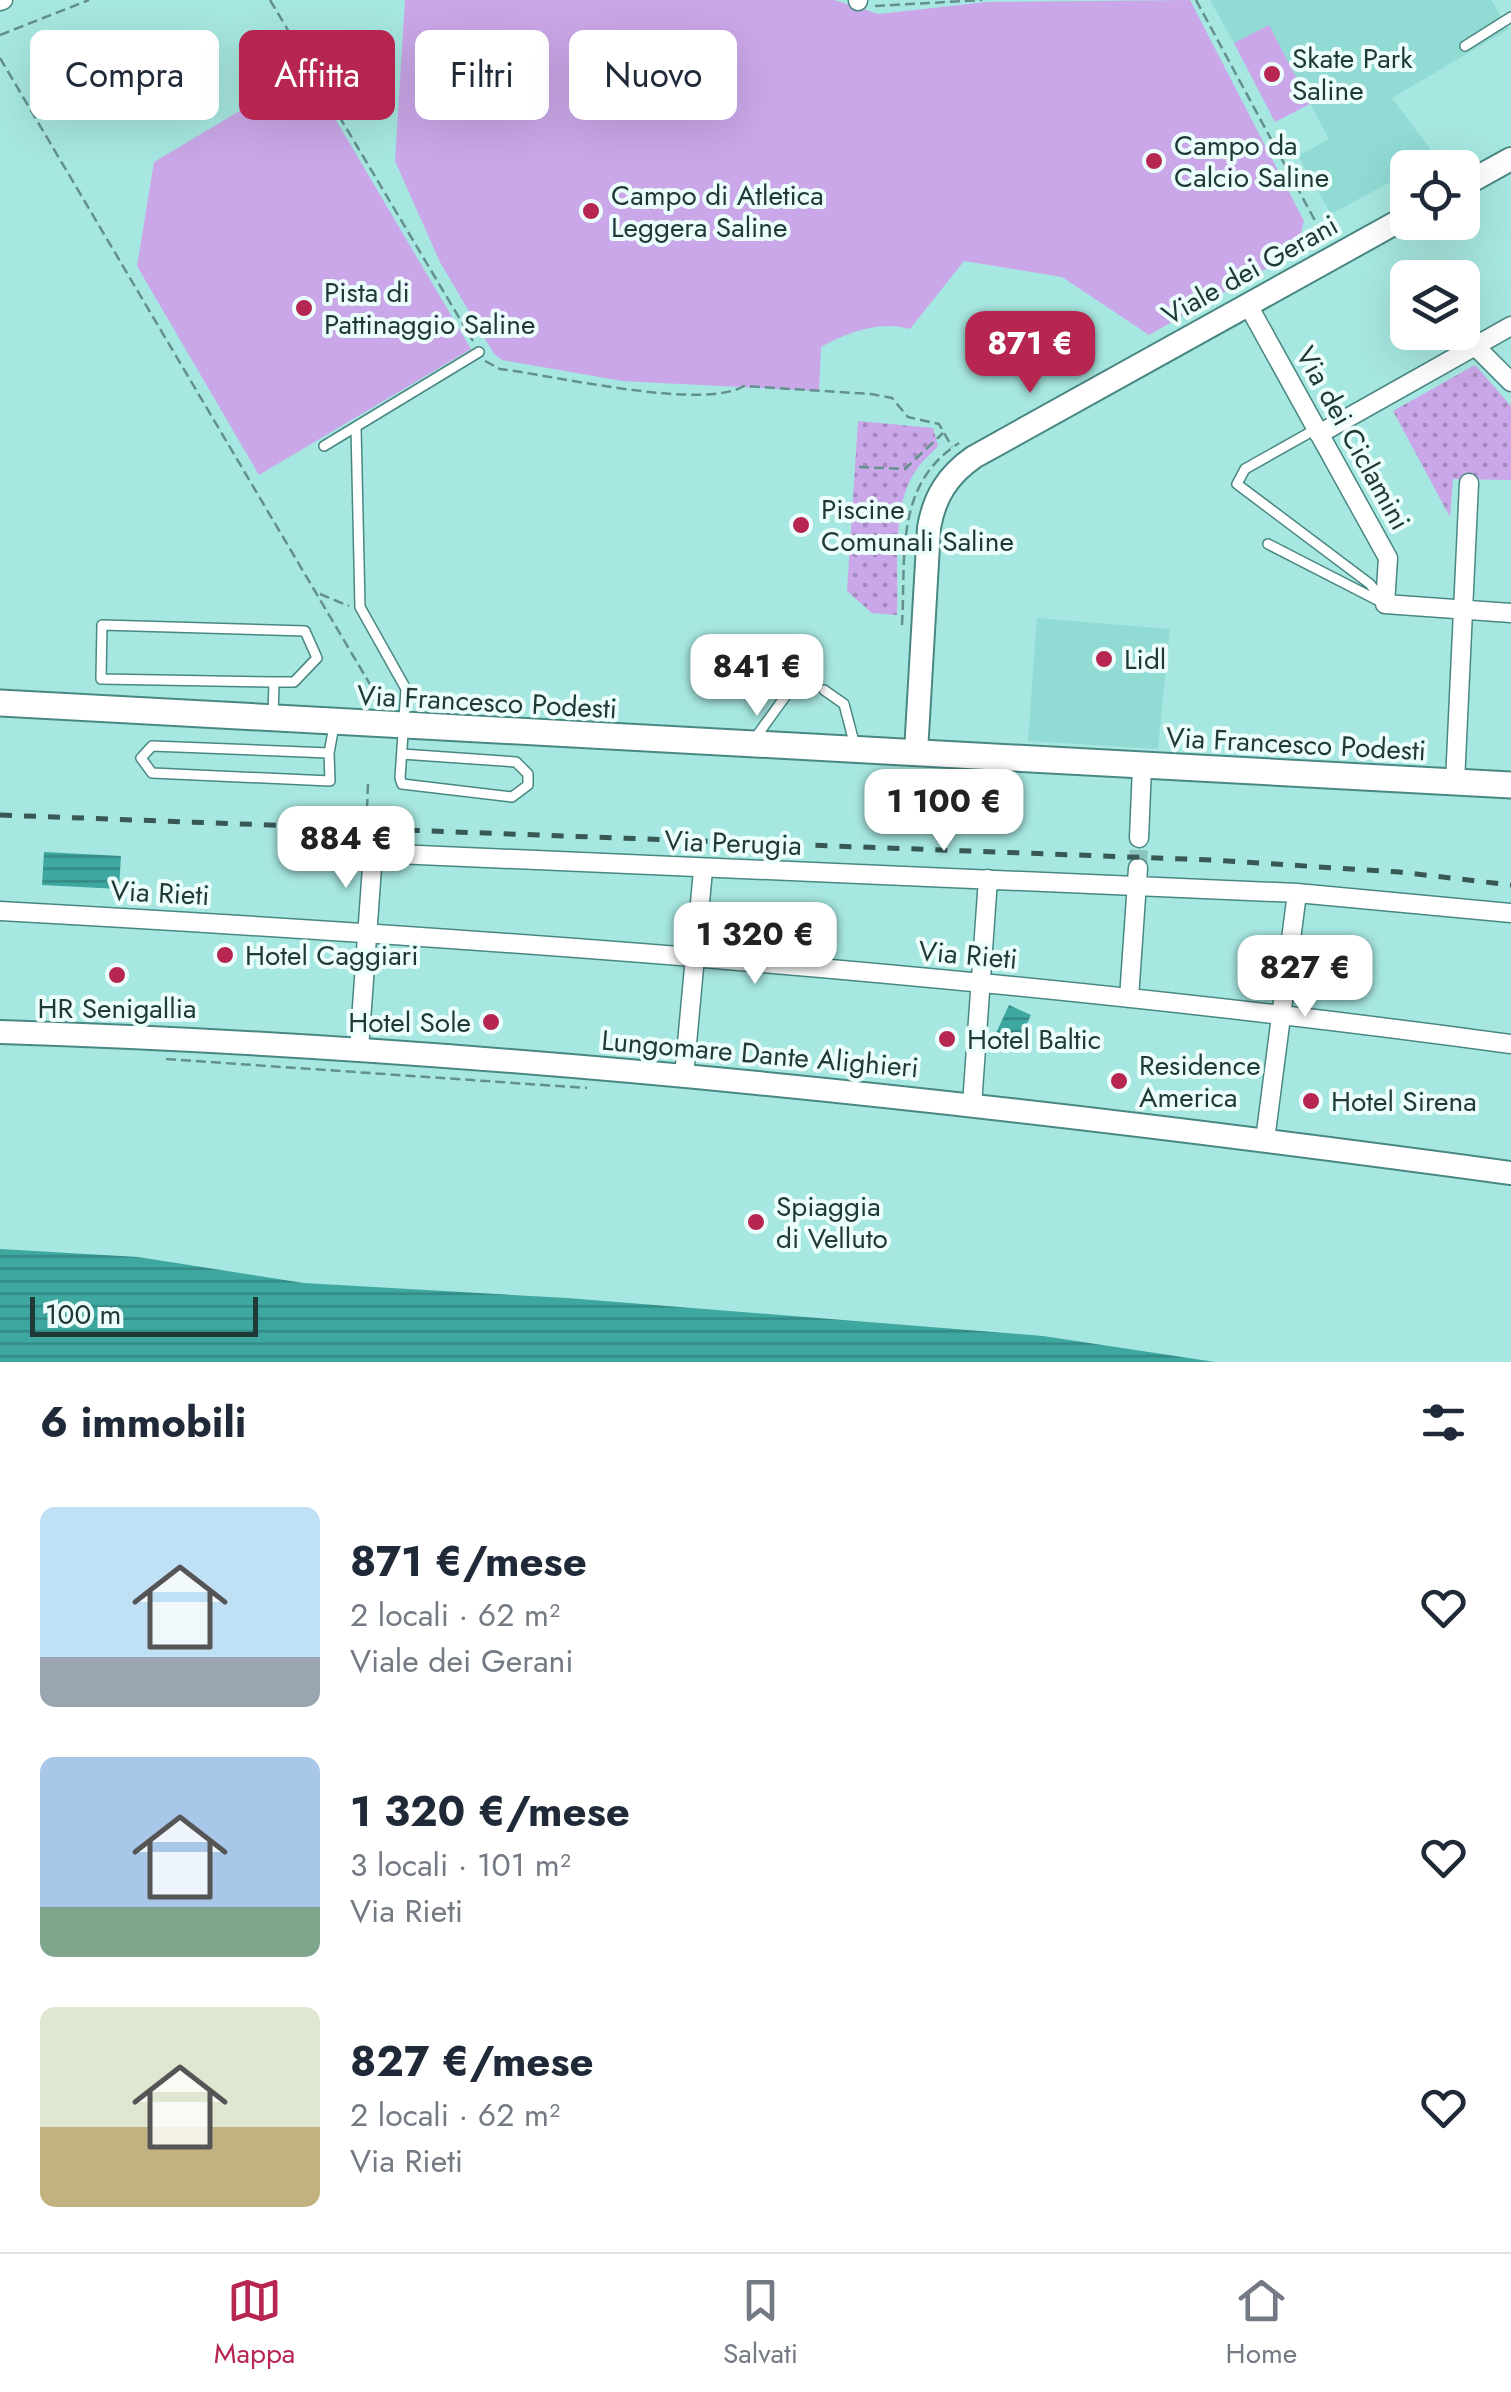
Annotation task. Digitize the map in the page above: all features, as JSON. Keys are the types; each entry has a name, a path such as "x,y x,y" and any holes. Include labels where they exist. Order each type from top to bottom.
{"main road":[{"name":"Via Francesco Podesti","path":"0,703 335,724 405,715 749,747 855,748 1511,785"}],"street":[{"path":"1480,176 1511,159"},
{"name":"Viale dei Gerani","path":"916,752 928,528 941,490 960,466 1390,226"},
{"name":"Via dei Ciclamini","path":"1248,305 1388,558 1386,604"},
{"path":"1480,343 1511,326"},
{"path":"1318,431 1468,350"},
{"path":"1479,350 1511,382"},
{"path":"1455,782 1469,483"},
{"path":"1386,604 1511,613"},
{"path":"1138,838 1142,767"},
{"name":"Via Perugia","path":"367,932 373,853 703,870 988,879 1137,877 1511,913"},
{"path":"684,1076 703,870"},
{"path":"1130,998 1137,877"},
{"path":"972,1105 988,879"},
{"path":"1266,1140 1297,893"},
{"name":"Via Rieti","path":"0,912 367,932 694,958 1282,1013 1511,1044"},
{"path":"359,1049 367,932"},
{"name":"Lungomare Dante Alighieri","path":"0,1032 359,1049 684,1076 972,1105 1511,1173"}],"lane":[{"path":"1464,46 1511,18"},
{"path":"324,446 479,352"},
{"path":"356,426 360,607 406,689 400,778 407,788 512,797 522,793 529,780 525,768 516,762 402,754"},
{"path":"1318,431 1244,468 1237,484 1370,584 1386,604"},
{"path":"1268,544 1386,604"},
{"path":"102,626 304,631 317,658 294,682 274,682 100,679 102,626"},
{"path":"273,720 274,682"},
{"path":"749,747 787,694 801,689"},
{"path":"824,690 844,704 855,748"},
{"path":"330,753 152,746 141,758 152,773 330,782 335,724"}],"path":[{"path":"0,35 89,0"},
{"path":"270,0 479,352 492,367 558,375 597,386 727,394 744,386 892,398 908,417 935,421 960,466"},
{"path":"858,1 888,8 982,0"},
{"path":"1196,0 1326,241"},
{"path":"0,58 317,592 371,686 372,703 405,715"},
{"path":"859,468 906,469 944,432"},
{"path":"317,592 344,606 360,607"},
{"path":"367,809 368,782"},
{"path":"149,1058 595,1088"}],"shaded area":[{"path":"405,0 834,0 879,14 986,2 1190,0 1304,221 1296,252 1149,335 1062,277 964,261 910,329 864,329 821,347 819,391 622,381 502,360 494,354 440,262 395,161"},
{"path":"1210,0 1491,0 1509,29 1392,98 1431,150 1390,150 1390,182 1331,214 1298,156 1329,139 1269,26 1234,43"},
{"name":"Skate Park Saline","path":"1269,25 1310,104 1275,122 1234,43"},
{"name":"Pista di Pattinaggio Saline","path":"239,111 239,120 336,120 471,349 259,475 137,266 154,162"},
{"path":"1475,365 1511,406 1511,480 1453,479 1450,517 1393,411"},
{"path":"858,421 933,428 938,446 917,469 903,501 897,615 872,613 847,591"},
{"path":"1037,618 1170,629 1158,749 1028,741"},
{"path":"44,852 121,856 119,889 42,885"},
{"path":"1009,1005 1031,1015 1018,1043 996,1033"},
{"path":"0,1249 138,1257 304,1283 567,1298 1043,1336 1215,1362 0,1362"}],"tunnel":[{"path":"1138,868 1139,838"}],"railway":[{"path":"0,815 1211,860 1399,872 1511,885"}],"place":[{"name":"Skate Park Saline","path":"1272,74"},
{"name":"Campo da Calcio Saline","path":"1154,161"},
{"name":"Campo di Atletica Leggera Saline","path":"591,211"},
{"name":"Pista di Pattinaggio Saline","path":"304,308"},
{"name":"Piscine Comunali Saline","path":"801,525"},
{"name":"Lidl","path":"1104,659"},
{"name":"Hotel Caggiari","path":"225,955"},
{"name":"HR Senigallia","path":"117,975"},
{"name":"Hotel Sole","path":"491,1022"},
{"name":"Hotel Baltic","path":"947,1039"},
{"name":"Residence America","path":"1119,1081"},
{"name":"Hotel Sirena","path":"1311,1101"},
{"name":"Spiaggia di Velluto","path":"756,1222"}]}
